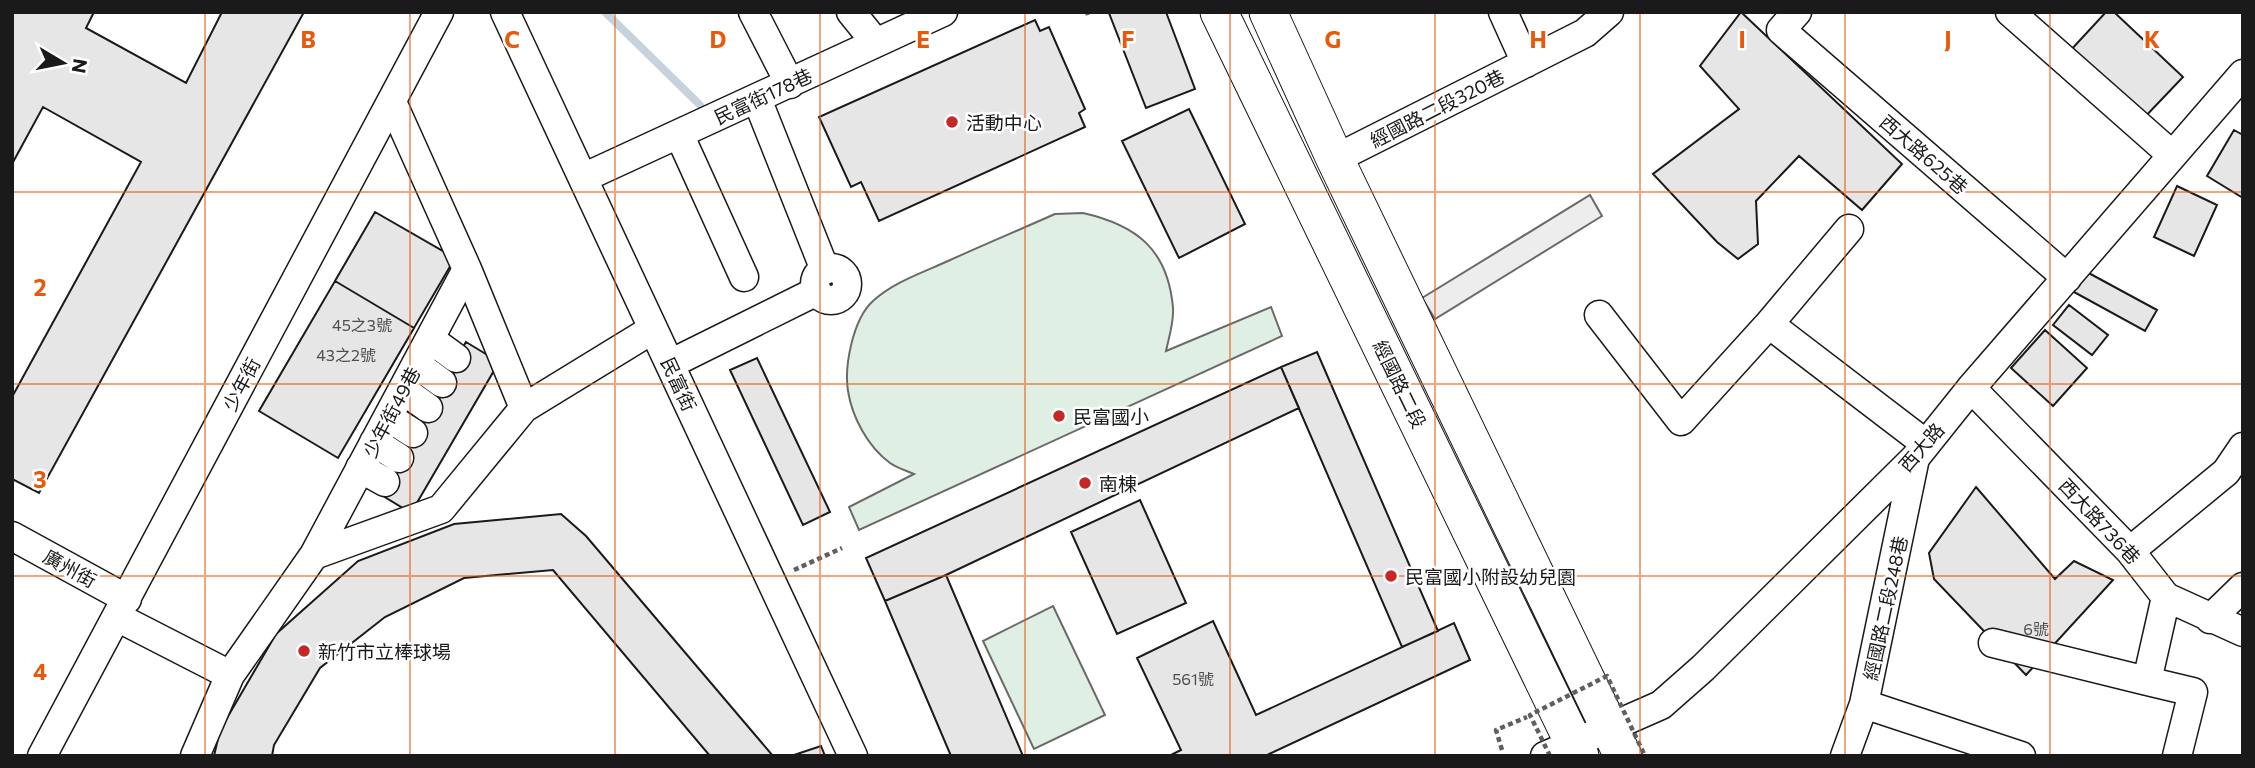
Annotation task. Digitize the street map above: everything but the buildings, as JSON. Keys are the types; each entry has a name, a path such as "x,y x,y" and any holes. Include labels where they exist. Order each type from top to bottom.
{"main road":[{"name":"經國路二段","path":"1219,12 1563,753"},
{"name":"經國路二段","path":"1268,12 1335,159 1617,742"}],"street":[{"name":"少年街","path":"42,756 439,12"},
{"name":"民富街","path":"505,12 853,756"},
{"path":"753,12 790,84"},
{"path":"851,12 876,43"},
{"name":"民富街178巷","path":"583,178 943,12"},
{"path":"1503,12 1526,63"},
{"name":"經國路二段320巷","path":"1335,159 1585,33 1609,12"},
{"path":"2010,12 2172,155"},
{"name":"西大路625巷","path":"1789,21 2067,278"},
{"name":"西大路","path":"1563,753 1617,742 1661,705 1703,668 1921,451 1971,388 2243,74"},
{"path":"670,364 821,280 757,99"},
{"path":"392,102 467,269 524,408"},
{"path":"679,134 744,277"},
{"path":"1599,315 1681,421 1769,324 1849,229"},
{"name":"少年街49巷","path":"195,756 230,676 314,555 467,269"},
{"path":"1769,324 1921,451"},
{"path":"314,555 441,509 524,408 653,329"},
{"path":"430,339 456,359"},
{"path":"416,364 442,383"},
{"name":"西大路736巷","path":"1971,388 2130,551 2166,597 2243,632"},
{"path":"402,390 428,408"},
{"path":"388,417 413,433"},
{"path":"360,468 392,470 374,442"},
{"path":"2130,551 2227,472 2243,447"},
{"name":"經國路二段248巷","path":"1845,756 1864,704 1921,451"},
{"name":"廣州街","path":"12,536 230,676"},
{"path":"2210,619 2243,587"},
{"path":"2147,681 2166,597"},
{"path":"1993,643 2193,692 2177,756"},
{"path":"1864,704 2021,756"}],"path":[{"path":"771,582 842,548"},
{"path":"1502,750 1496,730 1607,676 1646,756"},
{"path":"1530,715 1563,753"}],"green space":[{"path":"1083,213 1102,218 1133,233 1156,255 1170,287 1173,308 1166,351 1271,307 1282,336 859,530 849,507 914,474 893,465 875,449 862,431 850,401 847,381 849,356 855,331 866,309 890,288 918,274 1055,214"},
{"path":"1053,606 1105,715 1034,749 983,641"}],"shaded area":[{"path":"1590,195 1602,216 1435,319 1422,298"}],"waterway":[{"path":"605,12 700,105"}],"place":[{"name":"活動中心","path":"952,122"},
{"name":"民富國小","path":"1059,416"},
{"name":"南棟","path":"1085,483"},
{"name":"民富國小附設幼兒園","path":"1391,576"},
{"name":"新竹市立棒球場","path":"304,651"}]}
